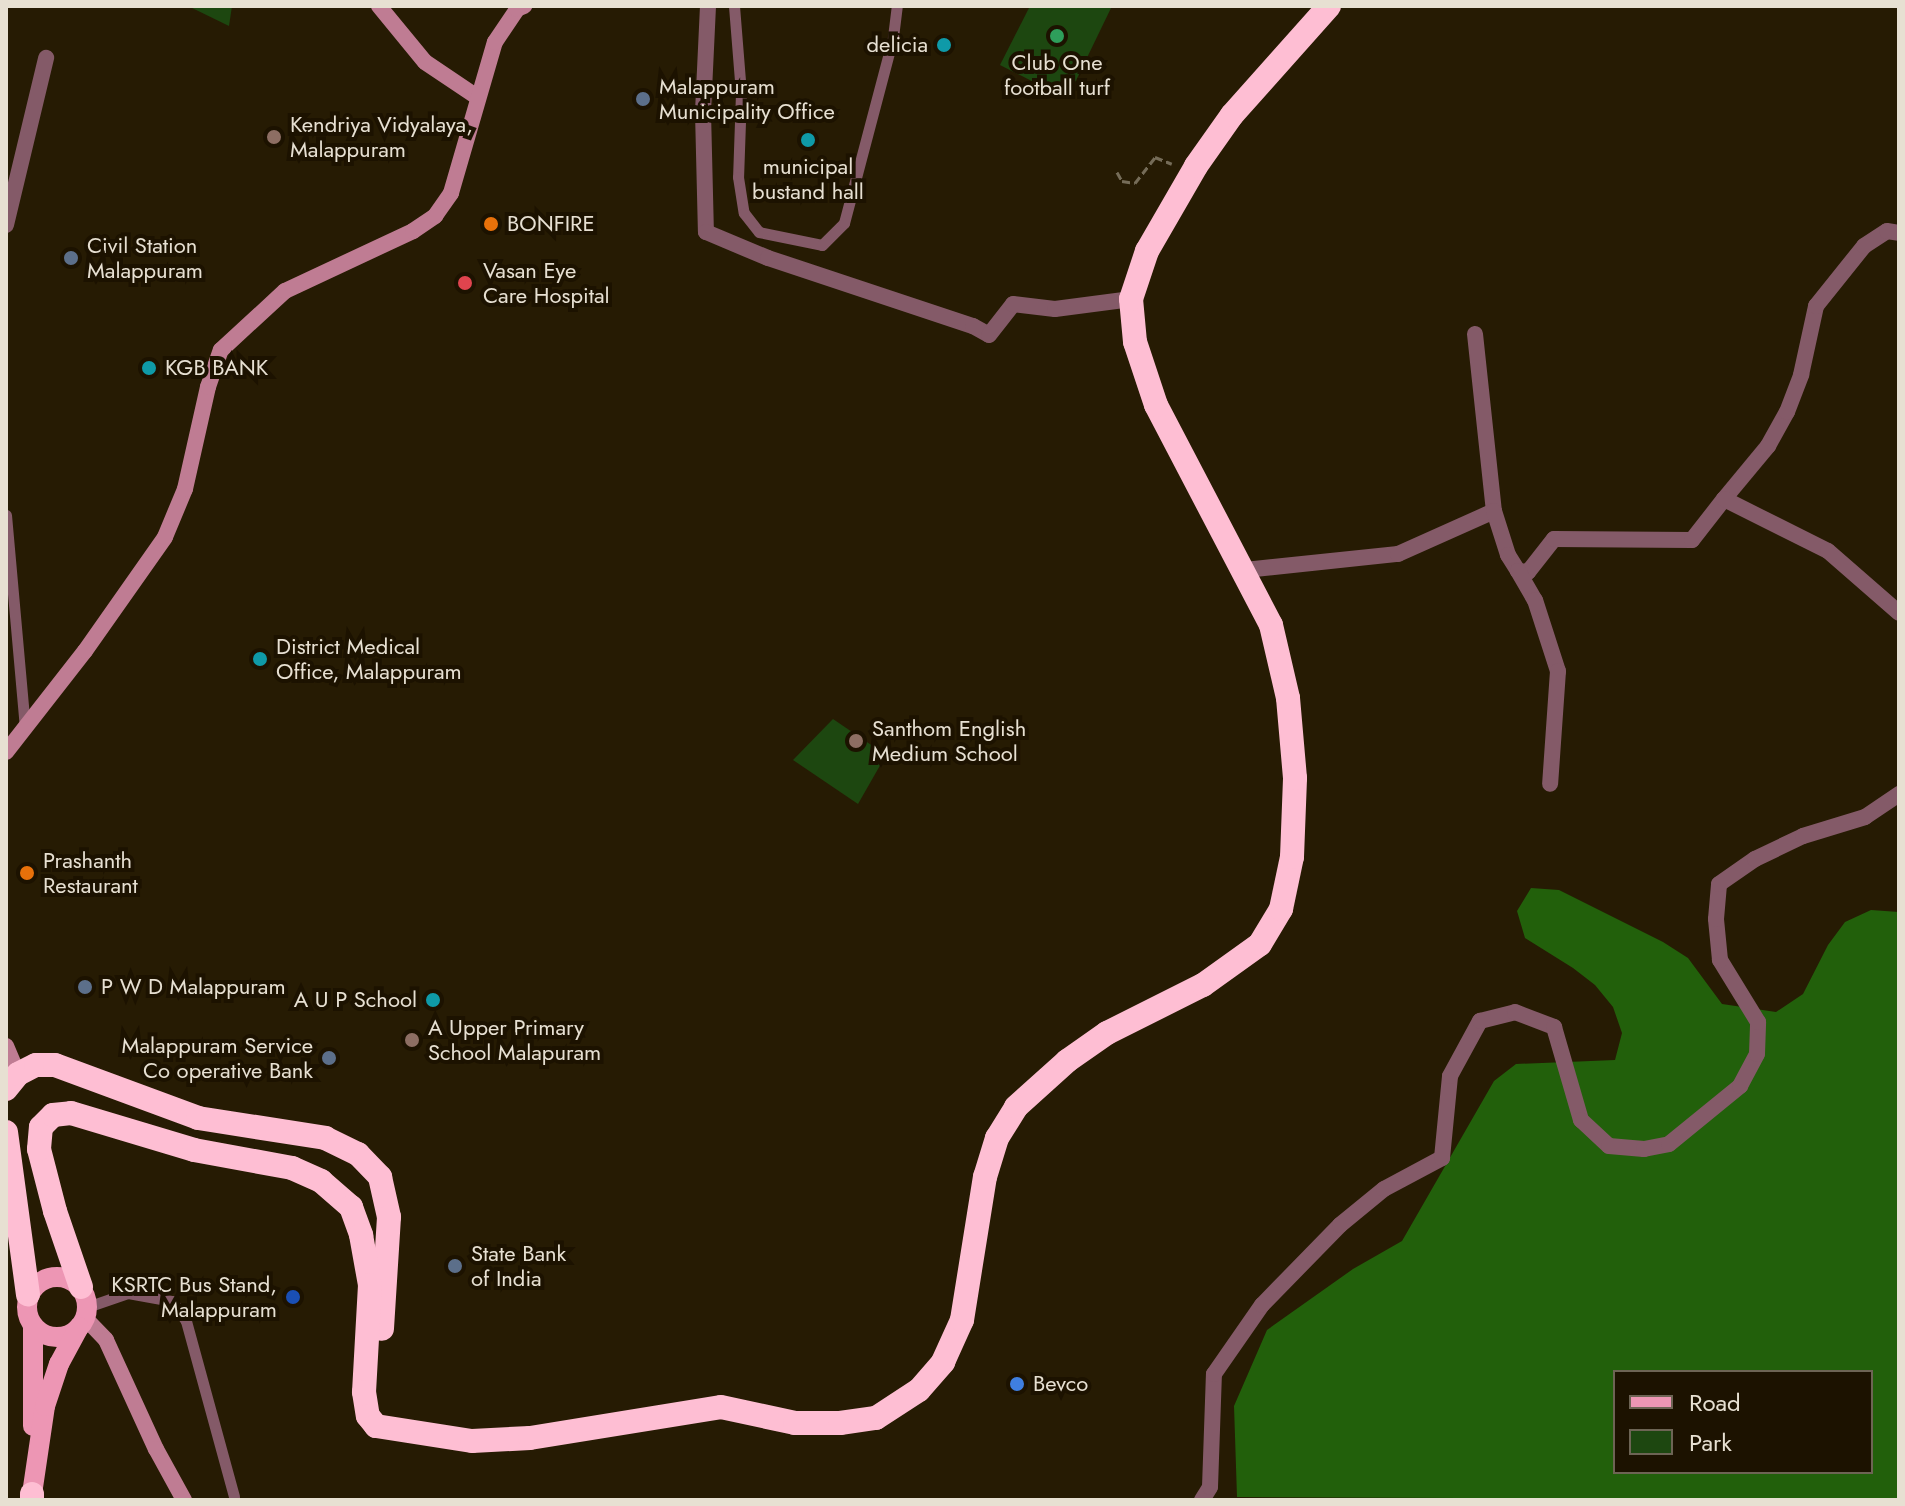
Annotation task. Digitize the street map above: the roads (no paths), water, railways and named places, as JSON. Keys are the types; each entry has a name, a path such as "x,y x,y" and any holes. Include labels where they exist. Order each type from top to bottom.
{"highway":[{"path":"83,1310 39,1149 41,1127 53,1115 71,1113 194,1150 292,1168 321,1181 351,1207 361,1235 370,1285 364,1392 368,1416 376,1426 472,1441 530,1438 721,1407 795,1423 840,1423 876,1418 919,1390 943,1362 962,1320 985,1177 997,1138 1016,1107 1067,1061 1107,1033 1203,985 1260,944 1281,909 1292,857 1295,778 1288,698 1271,625 1245,570 1156,405 1135,342 1131,299 1147,251 1196,166 1232,115 1329,6"},
{"path":"12,1082 36,1065 55,1065 198,1118 325,1138 358,1154 380,1177 389,1217 377,1378 381,1410 406,1431"},
{"path":"6,1132 28,1295"}],"main road":[{"path":"379,6 425,62 477,97"},
{"path":"6,752 165,537 185,489 208,387 221,350 285,291 413,231 435,216 451,193 495,42 518,7"},
{"path":"6,1046 12,1082"},
{"path":"32,1497 33,1326 28,1316 28,1295 34,1286 52,1276 73,1280 83,1310 106,1340 156,1449 184,1500"},
{"path":"33,1326 56,1338 83,1310"},
{"path":"32,1497 45,1406 59,1364 83,1310"}],"street":[{"path":"708,6 703,112 706,232 768,258 973,326 989,335 1013,304 1055,309 1131,299"},
{"path":"6,225 9,196 46,58"},
{"path":"1518,571 1528,572 1537,565 1554,539 1692,540 1760,455 1787,412 1801,375 1816,306 1864,246 1887,231 1899,233"},
{"path":"1475,334 1494,511 1508,555 1535,600 1558,671 1550,784"},
{"path":"1724,499 1828,551 1899,613"},
{"path":"1245,570 1398,554 1494,511"},
{"path":"1202,1500 1210,1487 1214,1374 1262,1305 1340,1225 1384,1189 1442,1158 1450,1076 1480,1021 1515,1012 1554,1027 1581,1120 1609,1146 1644,1149 1669,1144 1740,1086 1757,1054 1758,1022 1720,960 1716,919 1719,884 1755,859 1803,836 1865,817 1899,794"}],"lane":[{"path":"734,6 741,81 738,177 744,213 759,232 822,245 844,223 893,37 897,6"},
{"path":"6,515 25,729"},
{"path":"83,1310 128,1293 172,1301 186,1321 234,1497"}],"place":[{"name":"Club One football turf","path":"1057,36"},
{"name":"delicia","path":"944,45"},
{"name":"Malappuram Municipality Office","path":"643,99"},
{"name":"Kendriya Vidyalaya, Malappuram","path":"274,137"},
{"name":"municipal bustand hall","path":"808,140"},
{"name":"BONFIRE","path":"491,224"},
{"name":"Civil Station Malappuram","path":"71,258"},
{"name":"Vasan Eye Care Hospital","path":"465,283"},
{"name":"KGB BANK","path":"149,368"},
{"name":"District Medical Office, Malappuram","path":"260,659"},
{"name":"Santhom English Medium School","path":"856,741"},
{"name":"Prashanth Restaurant","path":"27,873"},
{"name":"P W D Malappuram","path":"85,987"},
{"name":"A U P School","path":"433,1000"},
{"name":"A Upper Primary School Malapuram","path":"412,1040"},
{"name":"Malappuram Service Co operative Bank","path":"329,1058"},
{"name":"State Bank of India","path":"455,1266"},
{"name":"KSRTC Bus Stand, Malappuram","path":"293,1297"},
{"name":"Bevco","path":"1017,1384"}]}
